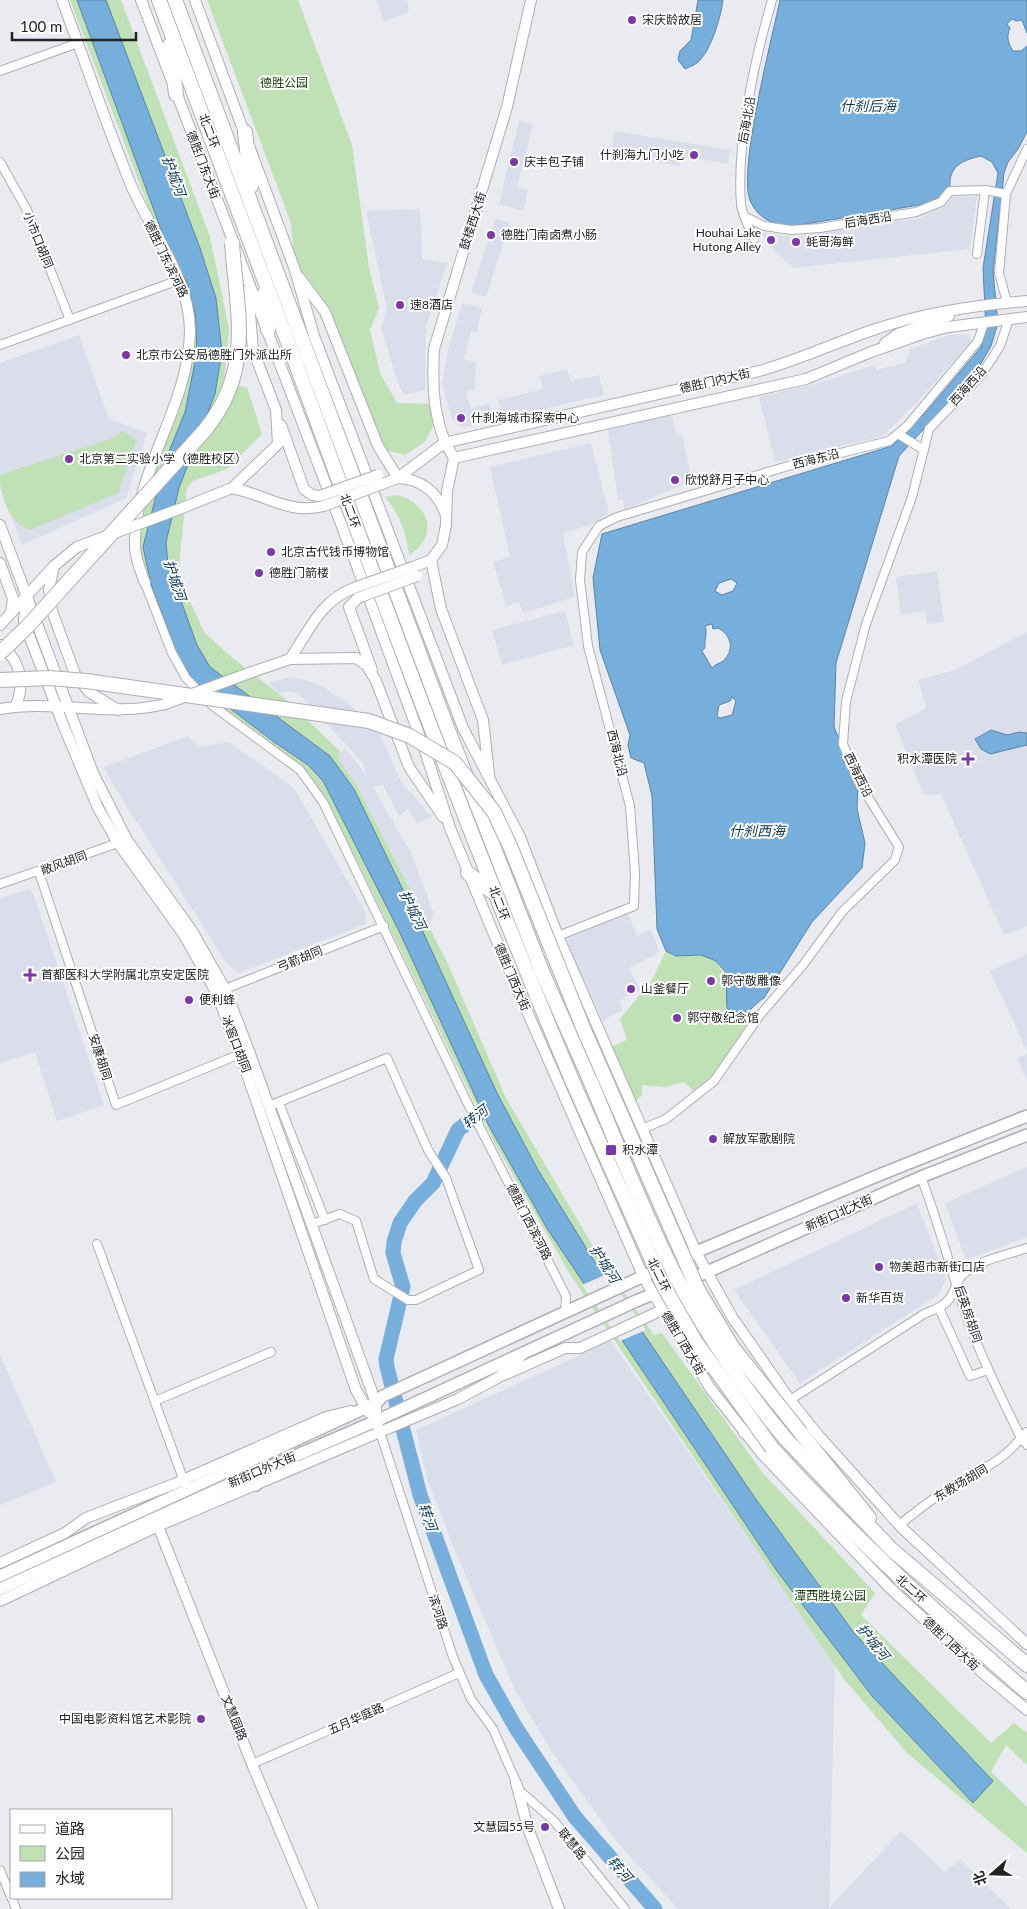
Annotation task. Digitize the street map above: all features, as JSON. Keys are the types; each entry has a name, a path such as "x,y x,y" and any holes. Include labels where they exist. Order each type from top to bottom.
{"highway":[{"name":"北二环","path":"159,0 263,275 431,732 495,894 574,1085 662,1285 694,1341 772,1448 817,1498 884,1564 1027,1692"},
{"name":"北二环","path":"175,0 373,533 543,974 643,1206 674,1271 704,1325 746,1391 785,1438 891,1549 1027,1666"},
{"path":"167,22 176,94"},
{"path":"245,132 253,207"},
{"path":"0,653 28,626 205,430 227,398 234,379 238,355 238,306 232,243"},
{"path":"263,275 268,330"},
{"path":"0,680 50,678 86,681 360,720 410,736 455,763 494,812 510,846 584,1030 698,1290 734,1348 858,1502 891,1549"},
{"path":"468,873 495,894"},
{"path":"518,875 518,909"}],"main road":[{"name":"新街口北大街","path":"644,1278 696,1252 879,1175 1027,1116"},
{"name":"新街口北大街","path":"653,1293 707,1272 921,1177 1027,1135"},
{"name":"新街口外大街","path":"0,1576 186,1485 364,1408 402,1388 565,1312 644,1278"},
{"name":"新街口外大街","path":"0,1589 222,1488 378,1427 525,1351 653,1293"},
{"path":"222,1488 256,1485"}],"street":[{"name":"德胜门东滨河路","path":"62,0 132,185 179,280 187,301 190,331 186,365 176,404 140,498 135,548 145,583"},
{"name":"德胜门东大街","path":"141,0 232,243 268,330 424,748 450,828"},
{"path":"195,0 295,270 314,336 463,728 490,783 509,815 558,936 696,1252 732,1317 790,1400 819,1436 901,1527 1027,1644"},
{"name":"鼓楼西大街","path":"444,443 433,386 434,349 507,107 531,0"},
{"name":"后海北沿","path":"754,239 741,205 742,144 764,29 772,0"},
{"path":"0,71 78,43"},
{"path":"1008,304 999,273 1006,194 1027,149"},
{"name":"小市口胡同","path":"0,162 27,210 70,320"},
{"path":"977,254 985,190"},
{"name":"后海西沿","path":"746,218 764,226 791,230 820,228 916,212 940,202 950,192 985,190 1006,194"},
{"path":"295,270 325,312 378,446 382,465 380,479"},
{"path":"0,346 179,280"},
{"path":"247,280 253,350 304,489 322,501"},
{"path":"982,308 1027,301"},
{"path":"1008,304 1027,306"},
{"name":"德胜门内大街","path":"444,443 763,370 798,360 837,344 913,318 982,308"},
{"name":"德胜门内大街","path":"871,352 898,334 950,316 982,308"},
{"path":"1008,319 1027,317"},
{"name":"德胜门内大街","path":"454,458 806,380 871,352 922,334 1008,319"},
{"name":"西海西沿","path":"642,1129 666,1119 714,1081 760,1015 803,965 842,912 895,860 899,847 858,780 843,744 846,701 866,624 912,497 921,448 929,429 982,374 996,353 1008,319"},
{"name":"西海东沿","path":"599,526 617,517 772,470 889,441 899,435 978,341 984,323"},
{"path":"0,626 54,566 77,547 232,488 278,444 276,410"},
{"path":"899,435 921,448"},
{"path":"398,478 444,443 454,458 447,491 446,519 442,545 431,560 415,572 358,598 349,607 409,767 450,828"},
{"path":"378,446 398,478"},
{"path":"232,488 259,494 299,510 380,479 398,478 414,480 426,487 438,500 446,519"},
{"name":"冰窖口胡同","path":"0,525 93,773 123,841"},
{"name":"西海北沿","path":"558,936 634,906 635,874 630,806 588,646 580,580 582,552 599,526"},
{"path":"431,560 441,609"},
{"path":"0,563 13,599 11,614"},
{"path":"54,566 48,589 52,611 75,674 89,692 118,710"},
{"path":"290,659 323,608 332,599 354,588 415,572 427,579 441,609 484,720 490,783"},
{"name":"德胜门西滨河路","path":"145,583 172,653 186,678 213,706 304,774 323,802 467,1102 566,1296 565,1312"},
{"name":"冰窖口胡同","path":"27,596 24,622 85,782 123,841 192,931 220,991 245,1052 352,1380 364,1408 378,1427"},
{"path":"0,644 16,660 20,672 22,682 16,706"},
{"path":"0,709 16,706 67,706 118,710 145,709 165,704 290,659 356,658 367,666 376,681"},
{"path":"509,815 518,875 580,1034 659,1214 696,1252"},
{"name":"德胜门西大街","path":"450,828 644,1278 710,1388 744,1433 795,1491 890,1588 978,1669 1027,1710"},
{"name":"敞风胡同","path":"0,884 39,872 123,841"},
{"name":"安康胡同","path":"39,872 116,1104 245,1052"},
{"name":"弓箭胡同","path":"220,991 384,926"},
{"name":"冰窖口胡同","path":"245,1052 274,1104 312,1224 379,1399 378,1427"},
{"path":"312,1224 325,1220 340,1214 356,1221 374,1279 408,1300 416,1300 479,1270 446,1178 428,1150 387,1058 274,1104 325,1220"},
{"path":"585,1143 621,1128 632,1106"},
{"name":"后英房胡同","path":"921,1177 936,1216 966,1312 988,1370 1025,1438"},
{"path":"97,1244 186,1485"},
{"path":"744,1433 790,1400 924,1314 939,1308 950,1298 956,1282 964,1272 978,1265 1027,1248"},
{"path":"939,1308 970,1376 988,1370"},
{"name":"新街口外大街","path":"409,1412 458,1398 565,1348 580,1348 662,1310"},
{"name":"新街口外大街","path":"499,1378 525,1351"},
{"path":"155,1401 271,1352"},
{"name":"新街口外大街","path":"0,1601 158,1526 256,1485 378,1427"},
{"name":"滨河路","path":"378,1427 459,1673 475,1706 493,1729 516,1783"},
{"name":"东教场胡同","path":"901,1527 904,1521 958,1482 978,1474 1006,1455 1025,1438"},
{"name":"新街口外大街","path":"0,1563 65,1533 86,1518 186,1485"},
{"name":"文慧园路","path":"158,1526 252,1764 313,1909"},
{"name":"五月华庭路","path":"252,1764 459,1673"},
{"path":"516,1783 528,1828 559,1909"},
{"name":"联慧路","path":"516,1783 526,1797 554,1821 625,1909"},
{"path":"0,1870 10,1895"}],"shaded area":[{"path":"376,0 407,0 409,12 384,22"},
{"path":"519,121 533,125 517,187 528,190 523,211 499,204"},
{"path":"614,131 730,150 728,164 682,156 680,166 629,157 630,150 612,147"},
{"path":"977,196 970,249 794,268 775,252 760,232 792,237 920,218 943,207 953,197"},
{"path":"420,209 422,259 447,263 426,327 425,390 404,395 398,383 381,328 387,309 366,211"},
{"path":"495,219 510,223 486,297 471,292"},
{"path":"462,303 482,308 477,332 471,332 464,359 476,363 475,389 466,392 471,409 489,403 492,413 501,410 498,400 543,389 539,376 567,369 571,381 599,375 604,395 463,428 452,419 442,384 448,351"},
{"path":"969,334 970,342 921,398 883,436 775,462 759,397 819,383 874,365 877,370 905,363 910,349 949,335"},
{"name":"北京第二实验小学（德胜校区）","path":"79,335 109,419 147,433 126,498 22,545 0,486 0,363"},
{"path":"672,415 677,435 682,434 692,481 624,510 623,500 618,500 608,430"},
{"path":"591,443 609,513 593,524 563,533 575,597 523,613 519,602 506,606 493,562 510,557 490,467"},
{"path":"937,571 944,622 927,624 925,611 901,615 896,577"},
{"path":"565,611 574,645 502,665 492,630"},
{"name":"积水潭医院","path":"1027,632 1027,926 1004,935 941,794 924,795 895,725 926,708 918,680 953,671"},
{"path":"289,677 309,681 325,688 355,709 379,732 401,782 432,817 417,823 408,809 399,816 383,785 373,787 411,853 434,914 429,927 357,786 337,757 345,748 366,775 363,763 303,698 292,691 278,693 268,683"},
{"path":"188,736 199,747 229,742 294,788 366,913 365,924 239,973 227,964 115,788 104,767"},
{"name":"首都医科大学附属北京安定医院","path":"29,889 34,895 104,1105 57,1121 35,1052 0,1063 0,898"},
{"path":"628,914 637,936 651,929 658,948 656,955 629,968 640,990 620,1000 622,1010 603,1021 568,946 569,937"},
{"path":"1027,954 1027,1051 990,971"},
{"path":"1027,1054 1027,1082 1017,1058"},
{"path":"1027,1167 1027,1237 966,1260 945,1203"},
{"path":"917,1203 946,1279 938,1295 800,1383 734,1290"},
{"path":"611,1341 835,1663 829,1908 901,1831 945,1872 960,1859 1011,1909 678,1909 616,1841 552,1752 515,1690 452,1544 427,1478 416,1430"},
{"path":"0,1355 56,1482 0,1505"}],"green space":[{"name":"潭西胜境公园","path":"70,0 121,0 210,237 229,329 224,384 247,387 262,434 227,469 193,481 187,488 178,575 204,632 229,655 284,698 341,752 337,757 357,786 447,962 506,1098 601,1260 654,1335 662,1333 762,1472 875,1593 861,1615 991,1743 1014,1723 1027,1733 1027,1765 1006,1745 991,1772 1027,1807 1027,1853 907,1753 844,1679 571,1276 494,1142 329,803 297,764 228,714 189,678 174,654 139,547 149,481 183,397 193,339 193,315 160,237"},
{"name":"德胜公园","path":"207,0 298,0 352,145 369,268 379,308 370,330 380,373 397,403 435,404 438,416 425,442 405,455 388,451 378,446 325,312 295,270 291,223"},
{"path":"123,431 137,440 118,493 30,530 16,522 4,500 0,475 110,439"},
{"path":"397,495 417,505 427,521 425,539 409,555 402,524 385,497"},
{"path":"666,951 676,956 701,955 716,961 749,1021 711,1079 695,1092 684,1082 665,1087 642,1085 642,1095 636,1101 610,1047 627,1040 620,1019 652,980"}],"water":[{"path":"77,0 106,0 200,248 216,298 222,352 215,394 179,488 166,542 168,565 197,645 210,667 330,756 354,789 418,921 497,1093 538,1170 593,1259 755,1498 855,1634 993,1781 973,1803 872,1696 777,1571 548,1230 489,1126 399,931 323,781 308,765 274,742 194,681 177,654 151,584 143,547 164,464 185,412 197,352 195,313 186,280 166,243"},
{"path":"698,0 723,0 718,24 707,50 698,62 685,69 678,60 680,51 691,40"},
{"name":"什刹西海","path":"780,0 1027,0 1027,33 1022,20 1016,21 1012,19 1007,24 1010,28 1008,40 1013,51 1021,51 1027,46 1027,132 1008,162 1004,173 993,272 998,323 991,346 976,372 899,456 836,663 834,727 858,781 857,809 865,843 862,868 812,922 764,998 744,1015 736,1019 727,1008 726,973 716,961 701,955 676,956 666,951 657,929 652,796 644,763 631,758 628,745 630,735 600,650 593,578 602,534 892,446 927,411 981,347 986,330 983,268 998,173 992,162 981,156 963,162 954,169 951,174 950,188 939,199 919,205 792,226 770,222 764,218 758,213 750,200 748,161 764,72","holes":["731,579 737,583 733,591 722,595 715,591 719,583","712,624 713,629 718,628 726,634 730,642 728,655 723,661 712,668 702,651 705,648 705,626","732,697 736,701 732,715 720,718 717,716 719,705 730,701"]},
{"path":"991,730 1007,735 1019,732 1027,733 1027,745 990,754 981,749 975,739"}],"pier":[{"path":"607,1274 646,1330 620,1341 582,1285"}],"waterway":[{"name":"转河","path":"493,1103 458,1130 433,1183 415,1201 400,1223 394,1242 393,1253 403,1287 386,1359 387,1367 420,1495 486,1675 516,1728 575,1817 655,1909"}],"place":[{"name":"宋庆龄故居","path":"632,20"},
{"name":"什刹海九门小吃","path":"694,155"},
{"name":"庆丰包子铺","path":"514,162"},
{"name":"德胜门南卤煮小肠","path":"491,235"},
{"name":"Houhai Lake Hutong Alley","path":"771,240"},
{"name":"蚝哥海鲜","path":"796,242"},
{"name":"速8酒店","path":"400,305"},
{"name":"北京市公安局德胜门外派出所","path":"126,355"},
{"name":"什刹海城市探索中心","path":"461,418"},
{"name":"北京第二实验小学（德胜校区）","path":"69,459"},
{"name":"欣悦舒月子中心","path":"675,480"},
{"name":"北京古代钱币博物馆","path":"271,552"},
{"name":"德胜门箭楼","path":"259,573"},
{"name":"积水潭医院","path":"968,759"},
{"name":"首都医科大学附属北京安定医院","path":"30,975"},
{"name":"郭守敬雕像","path":"711,981"},
{"name":"山釜餐厅","path":"631,989"},
{"name":"便利蜂","path":"189,1000"},
{"name":"郭守敬纪念馆","path":"677,1018"},
{"name":"解放军歌剧院","path":"713,1139"},
{"name":"积水潭","path":"611,1150"},
{"name":"物美超市新街口店","path":"879,1267"},
{"name":"新华百货","path":"846,1298"},
{"name":"中国电影资料馆艺术影院","path":"201,1719"},
{"name":"文慧园55号","path":"545,1827"}],"water label":[{"name":"什刹后海","path":"868,106"},
{"name":"护城河","path":"174,176"},
{"name":"护城河","path":"175,580"},
{"name":"护城河","path":"413,910"},
{"name":"护城河","path":"605,1264"},
{"name":"护城河","path":"873,1642"}]}
